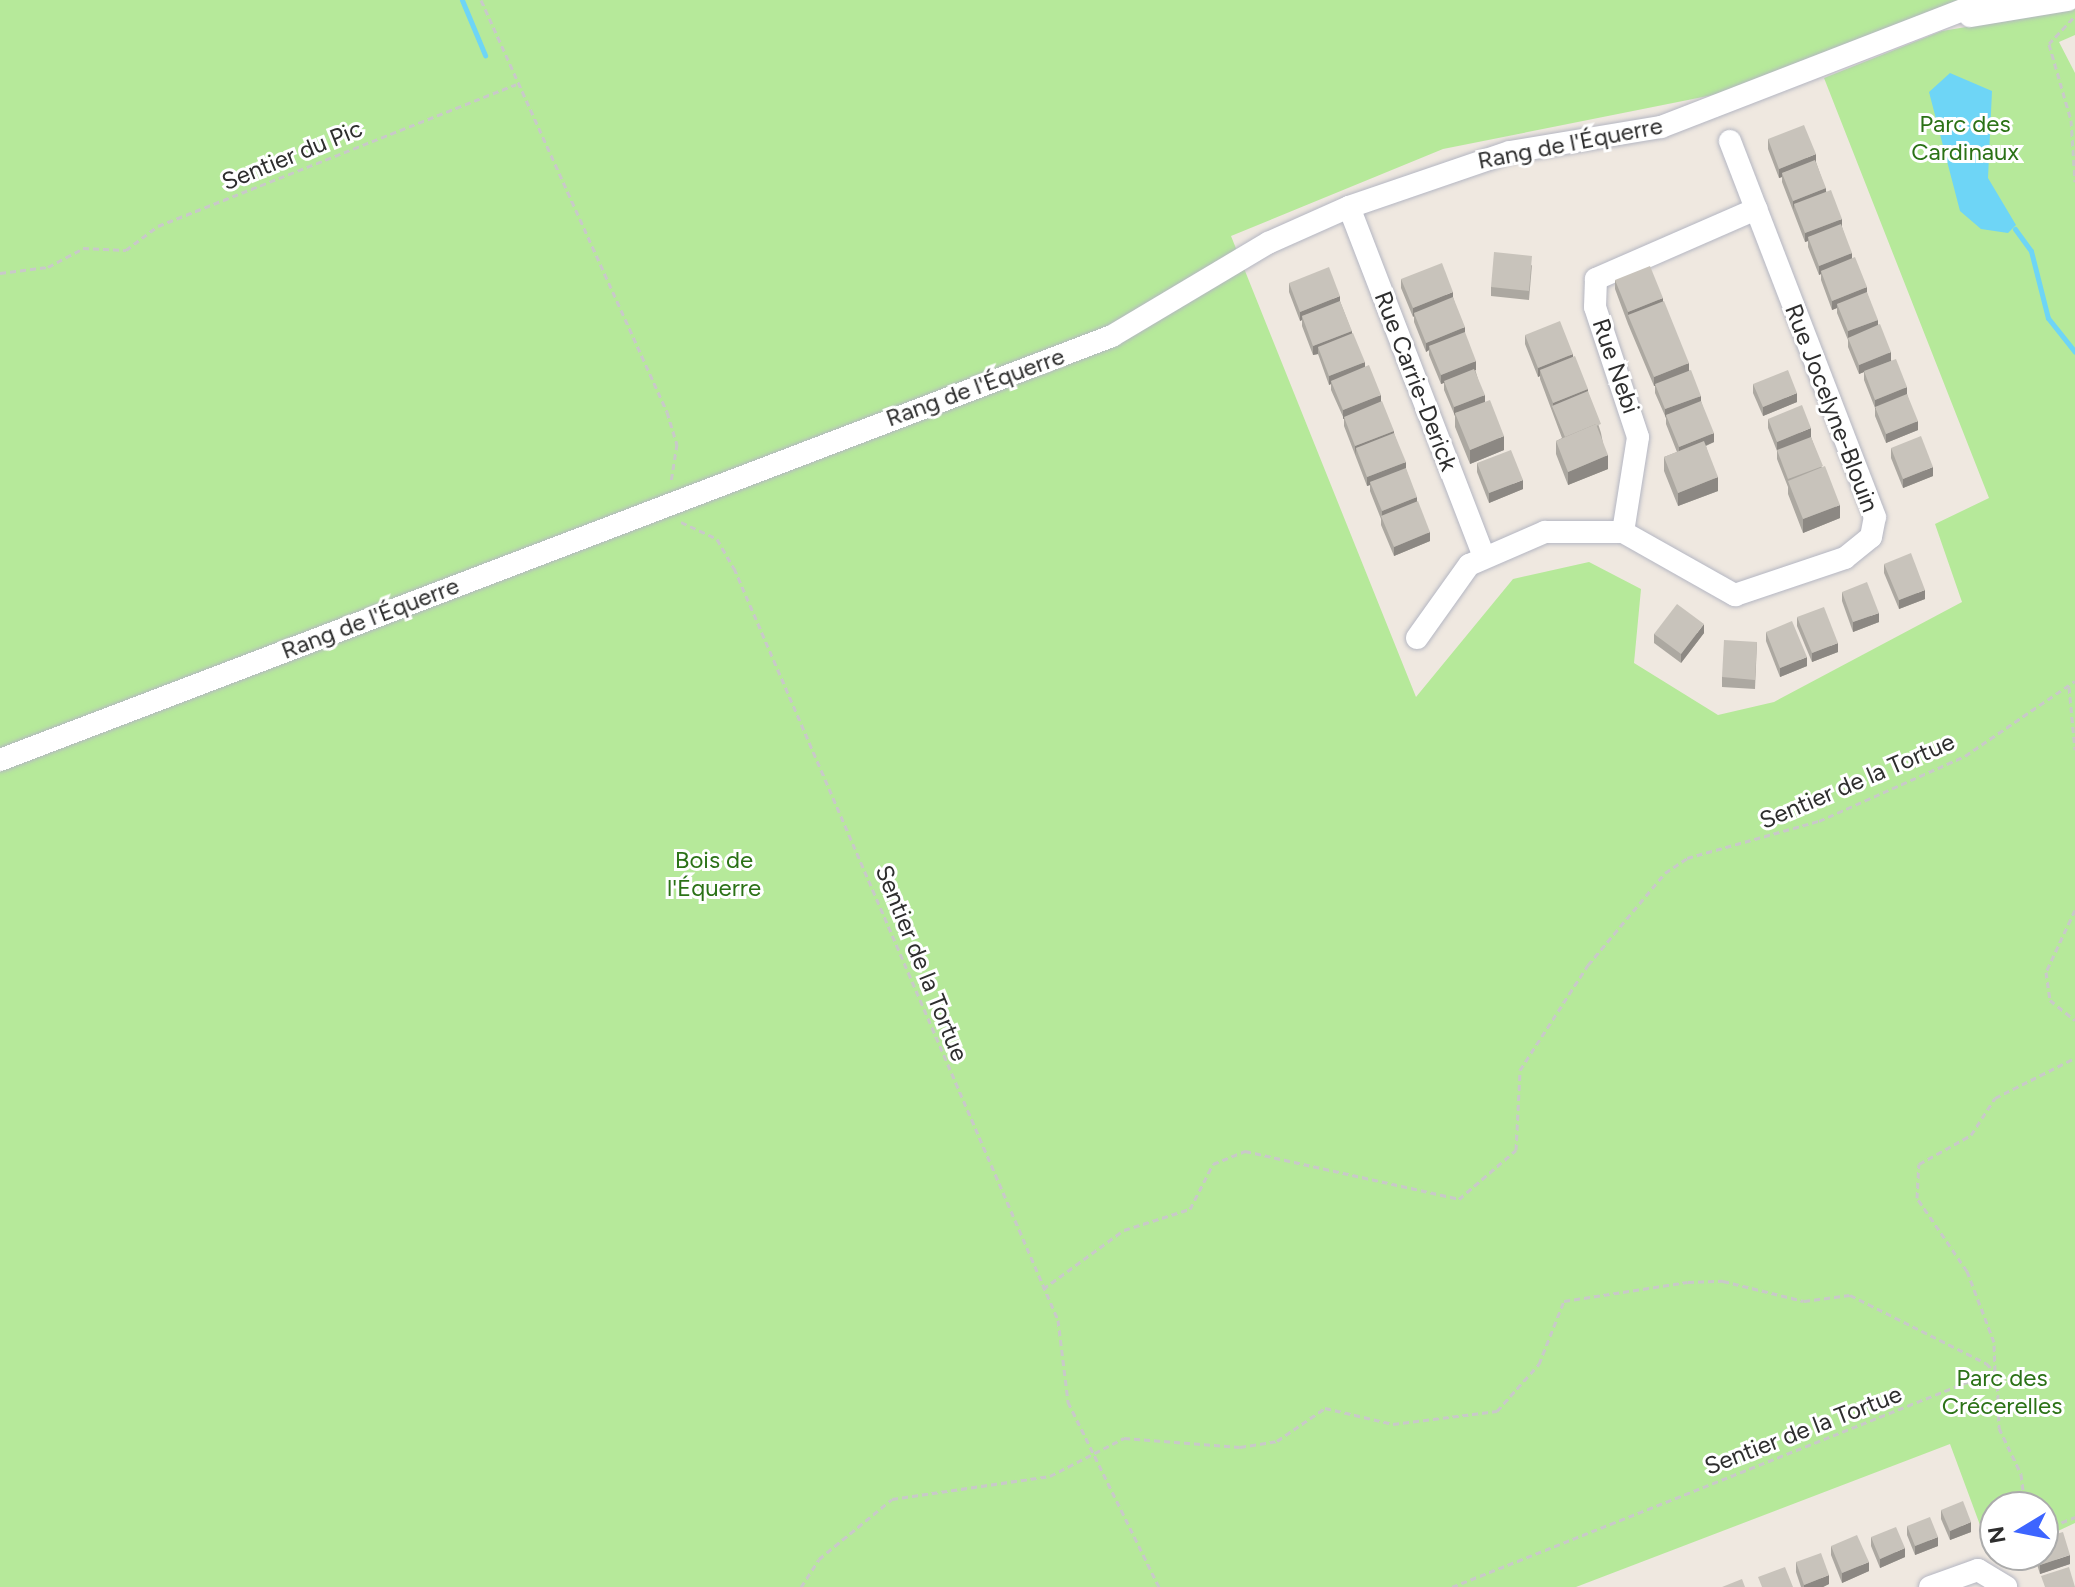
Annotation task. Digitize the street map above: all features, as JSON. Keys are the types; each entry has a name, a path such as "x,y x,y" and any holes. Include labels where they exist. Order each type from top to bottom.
{"street":[{"name":"Rang de l'Équerre","path":"0,760 1112,336 1242,257 1349,207 1510,152 1661,127 1945,20 1989,0"},
{"name":"Rang de l'Équerre","path":"1945,20 2070,5"},
{"name":"Rue Jocelyne-Blouin","path":"1417,638 1443,594 1483,554 1558,530 1623,532 1735,595 1845,558 1876,527 1730,141"},
{"name":"Rue Carrie-Derick","path":"1349,207 1483,554"},
{"name":"Rue Nebi","path":"1623,532 1638,437 1595,307 1596,279 1756,209"},
{"path":"1930,1587 1978,1570 2006,1587"}],"path":[{"path":"481,0 513,69 516,84 670,421 672,490"},
{"path":"2070,5 2072,22 2049,44 2071,120 2075,182"},
{"name":"Sentier du Pic","path":"0,273 48,267 94,246 126,250 158,226 516,84"},
{"name":"Sentier de la Tortue","path":"677,511 686,529 717,539 726,551 1062,1335 1068,1402 1159,1587"},
{"name":"Sentier de la Tortue","path":"1043,1289 1124,1230 1190,1209 1213,1164 1245,1151 1459,1199 1516,1150 1520,1070 1588,965 1665,873 1687,858 1819,821 1965,756 2075,681"},
{"path":"2069,686 2075,750"},
{"path":"2075,910 2048,959 2046,989 2075,1020"},
{"path":"2022,1491 2018,1467 1999,1428 1994,1342 1967,1271 1917,1198 1919,1164 1971,1135 1995,1098 2075,1058"},
{"path":"801,1587 819,1559 892,1499 1050,1476 1141,1435 1259,1446 1325,1408 1393,1424 1497,1411 1539,1364 1564,1301 1723,1281 1804,1301 1850,1295 1995,1371"},
{"name":"Sentier de la Tortue","path":"1452,1587 1995,1371"}],"green space":[{"name":"Bois de l'Équerre","path":"0,0 1968,0 1718,94 1443,149 1231,236 1416,697 1513,579 1589,562 1641,589 1634,663 1718,715 1774,702 1962,602 1935,524 1989,498 1824,78 1942,31 2075,9 2075,35 2059,42 2075,73 2075,1523 2059,1530 2059,1491 1979,1491 1979,1522 1950,1444 1576,1587 0,1587"}],"water":[{"path":"1950,73 1992,91 1988,178 2016,225 2008,233 1981,229 1960,211 1929,92"}],"building":[{"path":"1804,125 1816,154 1779,169 1768,139"},
{"path":"1815,160 1826,188 1793,201 1782,173"},
{"path":"1831,190 1842,219 1805,233 1794,204"},
{"path":"1841,224 1852,253 1819,266 1808,237"},
{"path":"1494,252 1532,256 1529,291 1491,287"},
{"path":"1855,257 1867,287 1832,301 1821,271"},
{"path":"1442,263 1453,292 1413,308 1401,279"},
{"path":"1650,266 1663,298 1628,312 1615,280"},
{"path":"1329,267 1340,296 1300,312 1289,283"},
{"path":"1867,292 1878,320 1848,331 1837,304"},
{"path":"1453,297 1465,327 1426,343 1414,313"},
{"path":"1340,301 1352,331 1313,346 1302,316"},
{"path":"1664,301 1689,363 1654,377 1628,315"},
{"path":"1560,321 1573,354 1538,368 1525,335"},
{"path":"1880,324 1891,352 1859,365 1848,338"},
{"path":"1465,332 1476,361 1441,375 1429,346"},
{"path":"1353,333 1365,362 1329,376 1318,347"},
{"path":"1575,356 1588,389 1553,403 1540,370"},
{"path":"1896,359 1907,387 1875,400 1864,371"},
{"path":"1369,365 1381,395 1343,410 1331,381"},
{"path":"1474,369 1485,395 1454,407 1444,381"},
{"path":"1691,370 1701,396 1665,409 1655,384"},
{"path":"1788,370 1797,393 1763,407 1753,384"},
{"path":"1588,391 1601,424 1565,437 1552,406"},
{"path":"1907,394 1918,421 1886,434 1875,407"},
{"path":"1490,400 1504,436 1470,450 1455,413"},
{"path":"1382,401 1394,431 1355,446 1344,417"},
{"path":"1701,401 1714,433 1679,447 1666,415"},
{"path":"1802,405 1811,428 1777,442 1768,419"},
{"path":"1596,424 1608,455 1568,472 1556,441"},
{"path":"1394,433 1406,462 1367,477 1356,448"},
{"path":"1921,436 1933,467 1903,479 1891,448"},
{"path":"1811,437 1823,466 1788,479 1777,450"},
{"path":"1704,441 1718,477 1678,493 1664,457"},
{"path":"1511,450 1523,480 1489,493 1477,463"},
{"path":"1825,466 1840,505 1803,519 1788,481"},
{"path":"1406,468 1417,497 1382,511 1370,482"},
{"path":"1418,501 1430,532 1394,547 1381,516"},
{"path":"1911,553 1925,590 1899,600 1884,564"},
{"path":"1867,582 1879,613 1853,622 1842,592"},
{"path":"1677,604 1704,624 1681,654 1654,634"},
{"path":"1824,607 1838,643 1812,653 1797,617"},
{"path":"1792,621 1807,657 1780,668 1766,632"},
{"path":"1724,640 1757,642 1755,680 1722,677"},
{"path":"1963,1501 1971,1522 1950,1531 1941,1510"},
{"path":"1930,1517 1938,1537 1915,1546 1907,1526"},
{"path":"1896,1527 1905,1548 1880,1559 1871,1537"},
{"path":"2063,1532 2070,1555 2059,1559 2059,1533"},
{"path":"1857,1535 1869,1562 1842,1573 1831,1546"},
{"path":"1821,1553 1829,1575 1804,1585 1796,1562"},
{"path":"1785,1567 1793,1587 1762,1587 1758,1577"},
{"path":"2069,1567 2075,1587 2045,1587 2041,1576"},
{"path":"1742,1579 1745,1587 1722,1587"}],"waterway":[{"path":"462,0 485,55"},
{"path":"2015,229 2031,251 2048,318 2075,352"}],"park label":[{"name":"Parc des Cardinaux","path":"1965,138"},
{"name":"Parc des Crécerelles","path":"2002,1392"}]}
